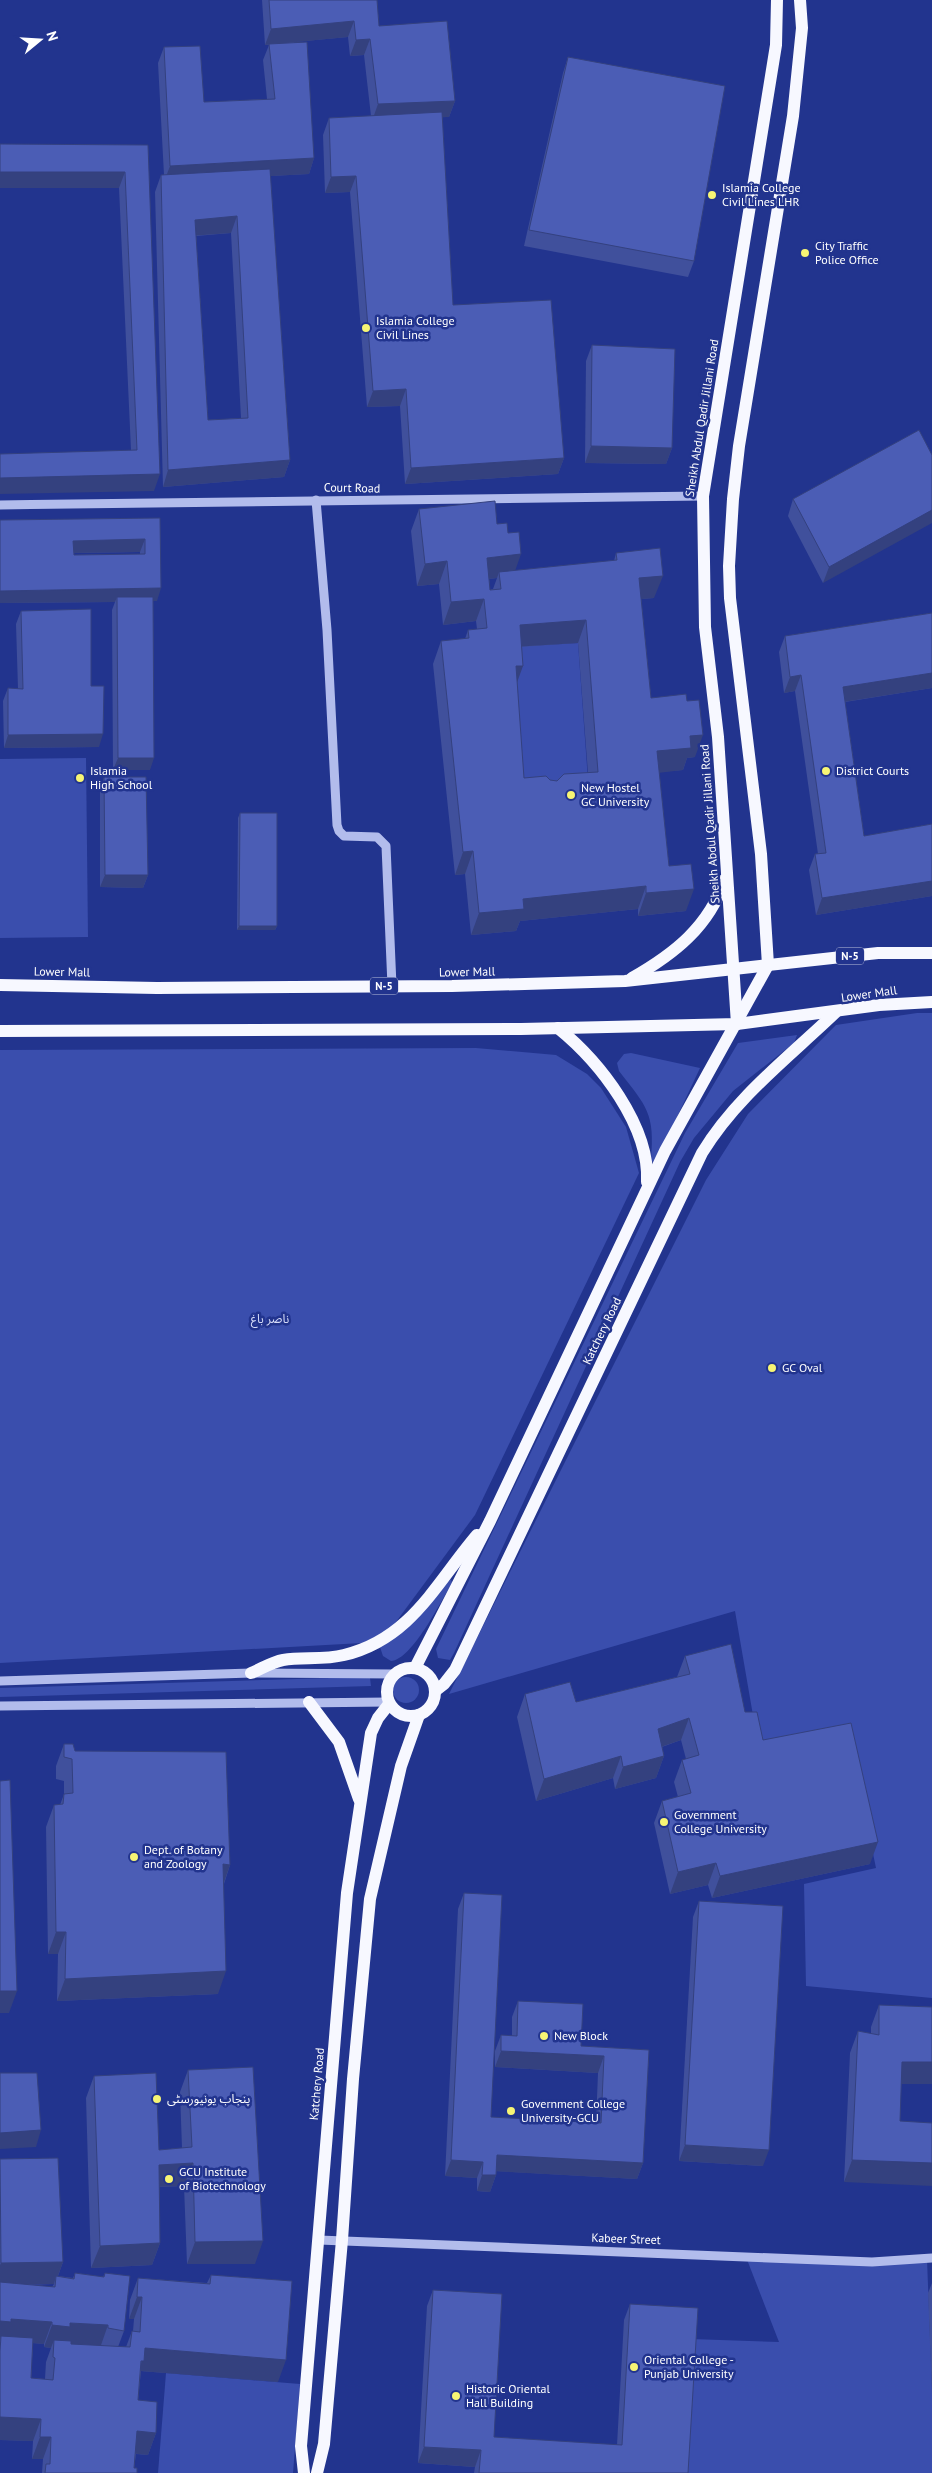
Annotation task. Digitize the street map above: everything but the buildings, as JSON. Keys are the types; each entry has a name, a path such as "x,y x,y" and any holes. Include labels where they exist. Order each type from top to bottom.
{"main road":[{"name":"Sheikh Abdul Qadir Jillani Road","path":"736,1024 718,737 705,627 702,496 776,45 777,0"},
{"path":"768,965 762,854 732,624 729,566 733,499 743,417 793,116 802,28 800,0"},
{"path":"625,981 679,948 710,910 721,891 727,872"},
{"name":"Lower Mall","path":"0,985 157,988 392,986 625,981 878,953 932,953"},
{"name":"Katchery Road","path":"415,1668 490,1521 647,1190 702,1081 768,965"},
{"name":"Lower Mall","path":"0,1031 558,1028 736,1024 879,1006 932,1002"},
{"name":"Katchery Road","path":"435,1691 444,1684 455,1670 702,1153 718,1127 736,1105 836,1012"},
{"path":"558,1028 573,1040 604,1075 624,1105 643,1149 648,1167 647,1190"},
{"path":"251,1674 280,1660 342,1656 368,1647 389,1636 425,1605 458,1558 490,1521"},
{"path":"415,1668 427,1674 435,1691 431,1706 419,1715 406,1716 394,1710 389,1703 386,1687 394,1674 400,1669 415,1668"},
{"path":"309,1702 339,1742 360,1801"},
{"name":"Katchery Road","path":"304,2473 301,2446 347,1894 371,1733 378,1718 389,1703"},
{"path":"317,2473 324,2444 342,2240 352,2079 370,1899 401,1766 419,1715"}],"street":[{"name":"Court Road","path":"0,505 316,500 409,502 702,496"},
{"path":"316,500 327,630 337,825 339,831 344,836 377,837 386,846 392,986"},
{"path":"0,1681 251,1674 394,1674"},
{"path":"0,1706 309,1702 389,1703"},
{"name":"Kabeer Street","path":"319,2240 872,2262 932,2258"}],"green space":[{"path":"578,643 589,794 516,800 512,647"},
{"path":"86,758 88,937 0,938 0,759"},
{"name":"GC Oval","path":"917,1013 932,1013 932,1998 806,1986 804,1884 876,1868 849,1738 760,1756 735,1611 449,1694 706,1180 748,1114 836,1025"},
{"path":"797,1035 794,1043 733,1091 694,1138 680,1162 454,1653 450,1660 438,1658 436,1649 685,1133 738,1043"},
{"name":"ناصر باغ","path":"476,1048 556,1055 587,1074 601,1088 626,1127 639,1173 475,1515 390,1630 362,1643 0,1663 0,1050"},
{"path":"631,1053 700,1068 655,1164 651,1160 652,1131 647,1111 619,1071 617,1063 624,1054"},
{"path":"451,1579 452,1583 417,1641 399,1658 391,1661 383,1656 380,1647 382,1644"},
{"path":"406,1677 415,1681 419,1690 415,1699 406,1703 397,1699 393,1690 397,1681"},
{"path":"370,1678 371,1686 0,1697 0,1688"},
{"path":"746,2257 927,2259 932,2390 932,2473 683,2473 691,2339 779,2342"},
{"path":"166,2373 300,2384 293,2473 158,2473"}],"place":[{"name":"Islamia College Civil Lines LHR","path":"712,195"},
{"name":"City Traffic Police Office","path":"805,253"},
{"name":"Islamia College Civil Lines","path":"366,328"},
{"name":"District Courts","path":"826,771"},
{"name":"Islamia High School","path":"80,778"},
{"name":"New Hostel GC University","path":"571,795"},
{"name":"GC Oval","path":"772,1368"},
{"name":"Government College University","path":"664,1822"},
{"name":"Dept. of Botany and Zoology","path":"134,1857"},
{"name":"New Block","path":"544,2036"},
{"name":"پنجاب یونیورسٹی","path":"157,2099"},
{"name":"Government College University-GCU","path":"511,2111"},
{"name":"GCU Institute of Biotechnology","path":"169,2179"},
{"name":"Oriental College - Punjab University","path":"634,2367"},
{"name":"Historic Oriental Hall Building","path":"456,2396"}]}
